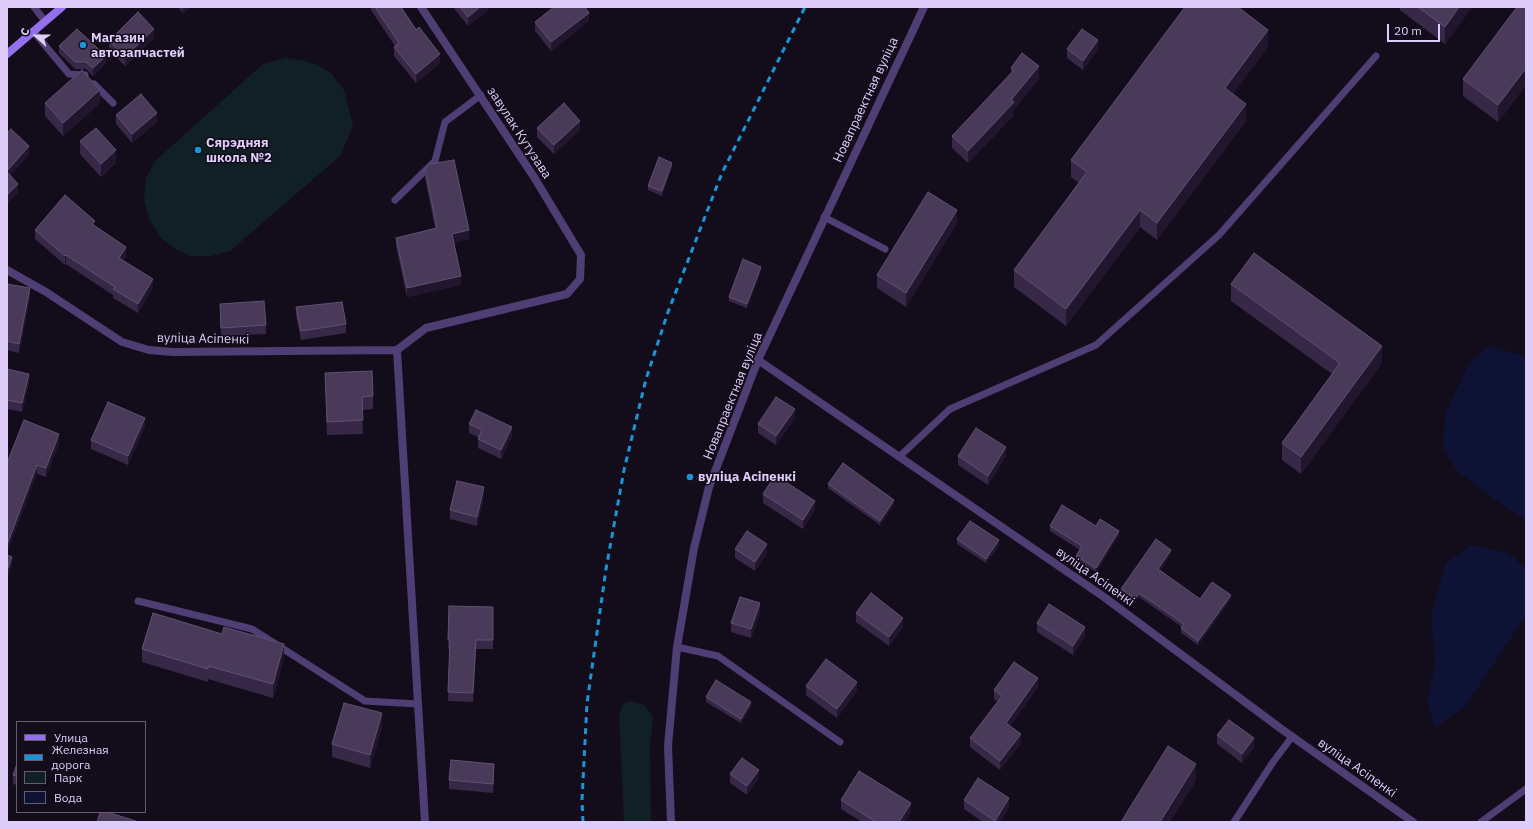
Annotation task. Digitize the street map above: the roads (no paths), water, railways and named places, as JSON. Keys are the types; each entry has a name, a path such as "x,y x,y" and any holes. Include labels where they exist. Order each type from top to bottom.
{"main road":[{"path":"7,54 62,7"}],"street":[{"name":"завулак Кутузава","path":"398,350 426,328 567,294 580,279 581,255 534,177 481,95 421,7"},
{"name":"Новапраектная вуліца","path":"671,822 668,746 677,647 694,548 709,488 758,360 924,7"},
{"name":"вуліца Асіпенкі","path":"7,270 46,292 122,342 149,350 173,352 398,350"},
{"path":"398,350 425,822"},
{"name":"вуліца Асіпенкі","path":"758,360 1104,597 1292,737 1413,822"}],"lane":[{"path":"34,7 45,21"},
{"path":"33,31 69,74 84,74 113,103"},
{"path":"900,456 950,409 1096,345 1219,235 1376,56"},
{"path":"395,200 435,161 445,122 481,95"},
{"path":"824,217 885,249"},
{"path":"138,601 252,629 365,701 418,704"},
{"path":"677,647 718,656 840,742"},
{"path":"1234,822 1273,762 1292,737"},
{"path":"1481,822 1526,789"}],"water":[{"path":"1489,346 1519,354 1526,359 1526,519 1504,506 1457,471 1443,449 1445,414 1470,362"},
{"path":"1472,545 1509,553 1526,569 1526,615 1464,708 1435,727 1427,703 1435,665 1431,615 1446,563"}],"railway":[{"path":"583,822 582,800 587,703 606,569 624,470 646,379 668,312 722,173 805,7"}],"place":[{"name":"Магазин автозапчастей","path":"83,45"},
{"name":"Сярэдняя школа №2","path":"198,150"},
{"name":"вуліца Асіпенкі","path":"690,477"}]}
